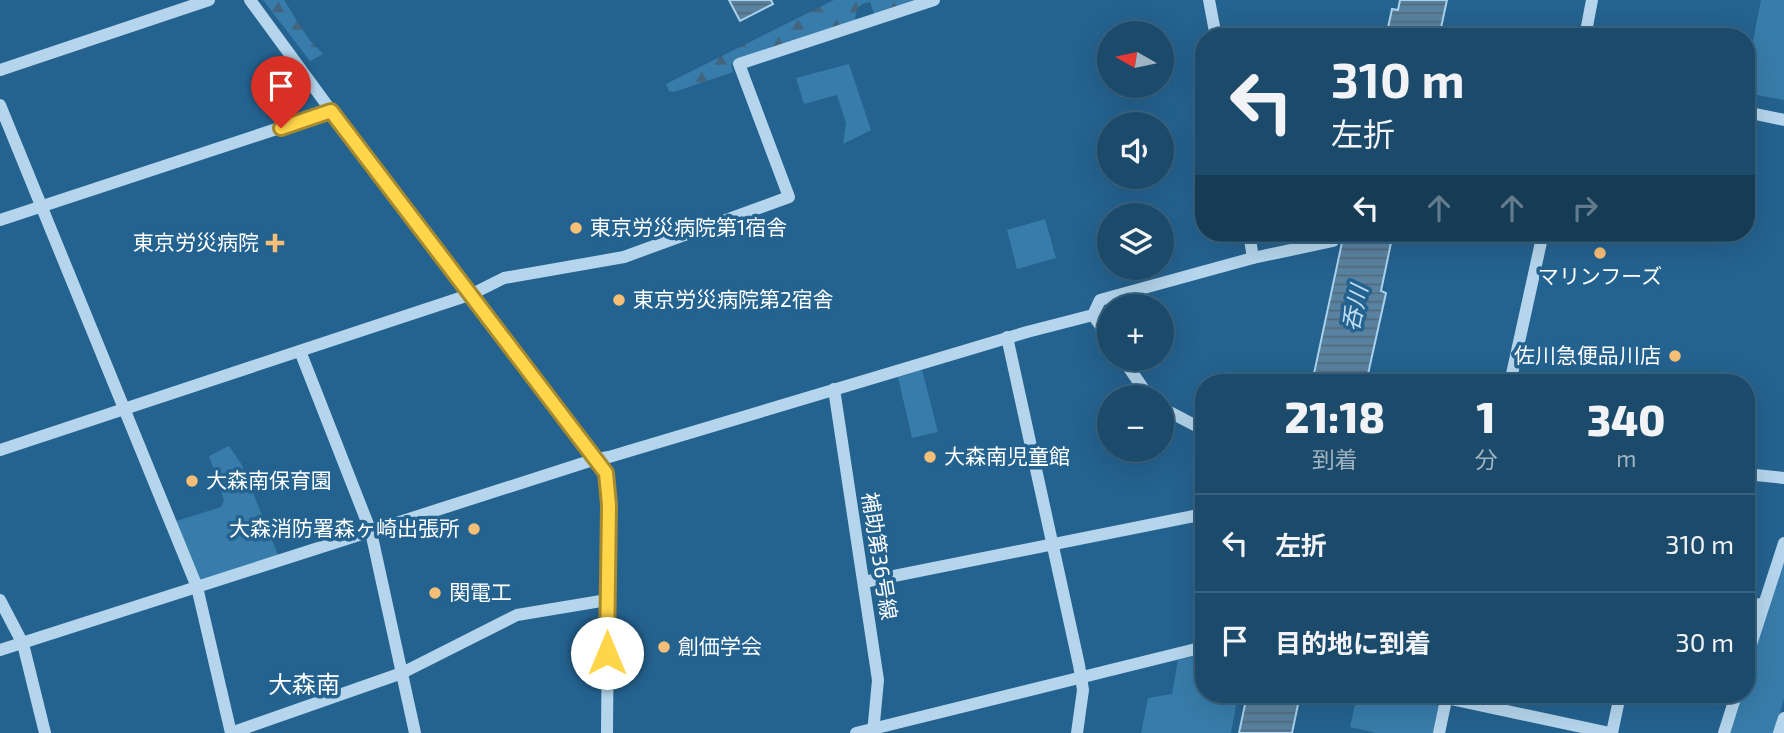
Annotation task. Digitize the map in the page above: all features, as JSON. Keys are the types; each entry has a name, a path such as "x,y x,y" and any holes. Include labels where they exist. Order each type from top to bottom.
{"street":[{"path":"0,70 209,0"},
{"path":"250,0 606,473 607,733"},
{"path":"0,450 472,294 504,278 624,257 789,197 739,64 934,0"},
{"path":"1209,0 1214,28"},
{"path":"1587,28 1592,0"},
{"path":"0,105 197,587 231,733 402,673 517,615 607,600"},
{"path":"0,220 331,111"},
{"path":"1755,114 1784,120"},
{"path":"1250,242 1253,258"},
{"path":"1093,315 1100,300 1253,258 1328,242"},
{"path":"1512,374 1541,242"},
{"path":"0,650 596,459 1093,315"},
{"path":"1093,315 1097,321"},
{"path":"1007,338 1081,677 1083,690 1077,733"},
{"path":"300,351 371,532 415,733"},
{"name":"補助第36号線","path":"834,389 878,680 873,731"},
{"path":"1174,414 1195,424"},
{"path":"1755,475 1784,478"},
{"path":"864,582 1195,516"},
{"path":"1755,632 1784,543"},
{"path":"0,600 23,644 45,733"},
{"path":"1755,604 1764,604"},
{"path":"856,733 1195,650"},
{"path":"1439,733 1445,703"},
{"path":"1474,703 1611,733 1618,703"},
{"path":"1724,733 1733,703"},
{"path":"1779,733 1784,718"}],"green space":[{"path":"263,0 284,0 308,38 323,54 310,61"},
{"path":"834,0 924,0 875,16 870,2 863,4 858,8 855,23 731,65 733,72 674,92 669,91 666,84"},
{"path":"1761,0 1784,0 1784,100 1755,95 1755,30"},
{"path":"849,64 871,130 843,144 846,123 837,95 804,104 796,78"},
{"path":"1045,219 1056,258 1017,269 1007,230"},
{"path":"922,370 938,432 912,438 898,377"},
{"path":"229,446 242,465 280,560 197,587 170,523 221,507 224,500 209,456"},
{"path":"1784,557 1784,699 1774,733 1727,733 1737,703 1755,703 1755,649"},
{"path":"1195,656 1195,703 1237,703 1231,733 1141,733 1148,698 1172,694 1178,660"},
{"path":"1355,703 1439,703 1433,733 1376,733 1350,727"}],"water":[{"path":"729,0 771,0 773,4 740,21"},
{"path":"1400,0 1447,0 1441,28 1388,28 1392,9 1398,10"},
{"name":"呑川","path":"1342,242 1391,242 1381,291 1386,293 1368,374 1314,374"},
{"path":"1245,703 1298,703 1292,733 1239,733"}],"place":[{"name":"東京労災病院第1宿舎","path":"576,228"},
{"name":"東京労災病院","path":"275,243"},
{"name":"マリンフーズ","path":"1600,253"},
{"name":"東京労災病院第2宿舎","path":"619,300"},
{"name":"佐川急便品川店","path":"1675,356"},
{"name":"大森南児童館","path":"930,457"},
{"name":"大森南保育園","path":"192,481"},
{"name":"大森消防署森ヶ崎出張所","path":"474,529"},
{"name":"関電工","path":"435,593"},
{"name":"創価学会","path":"664,647"}],"district":[{"name":"大森南","path":"304,685"}],"route":[{"path":"281,128 331,111 606,473 609,505 607,653"}]}
